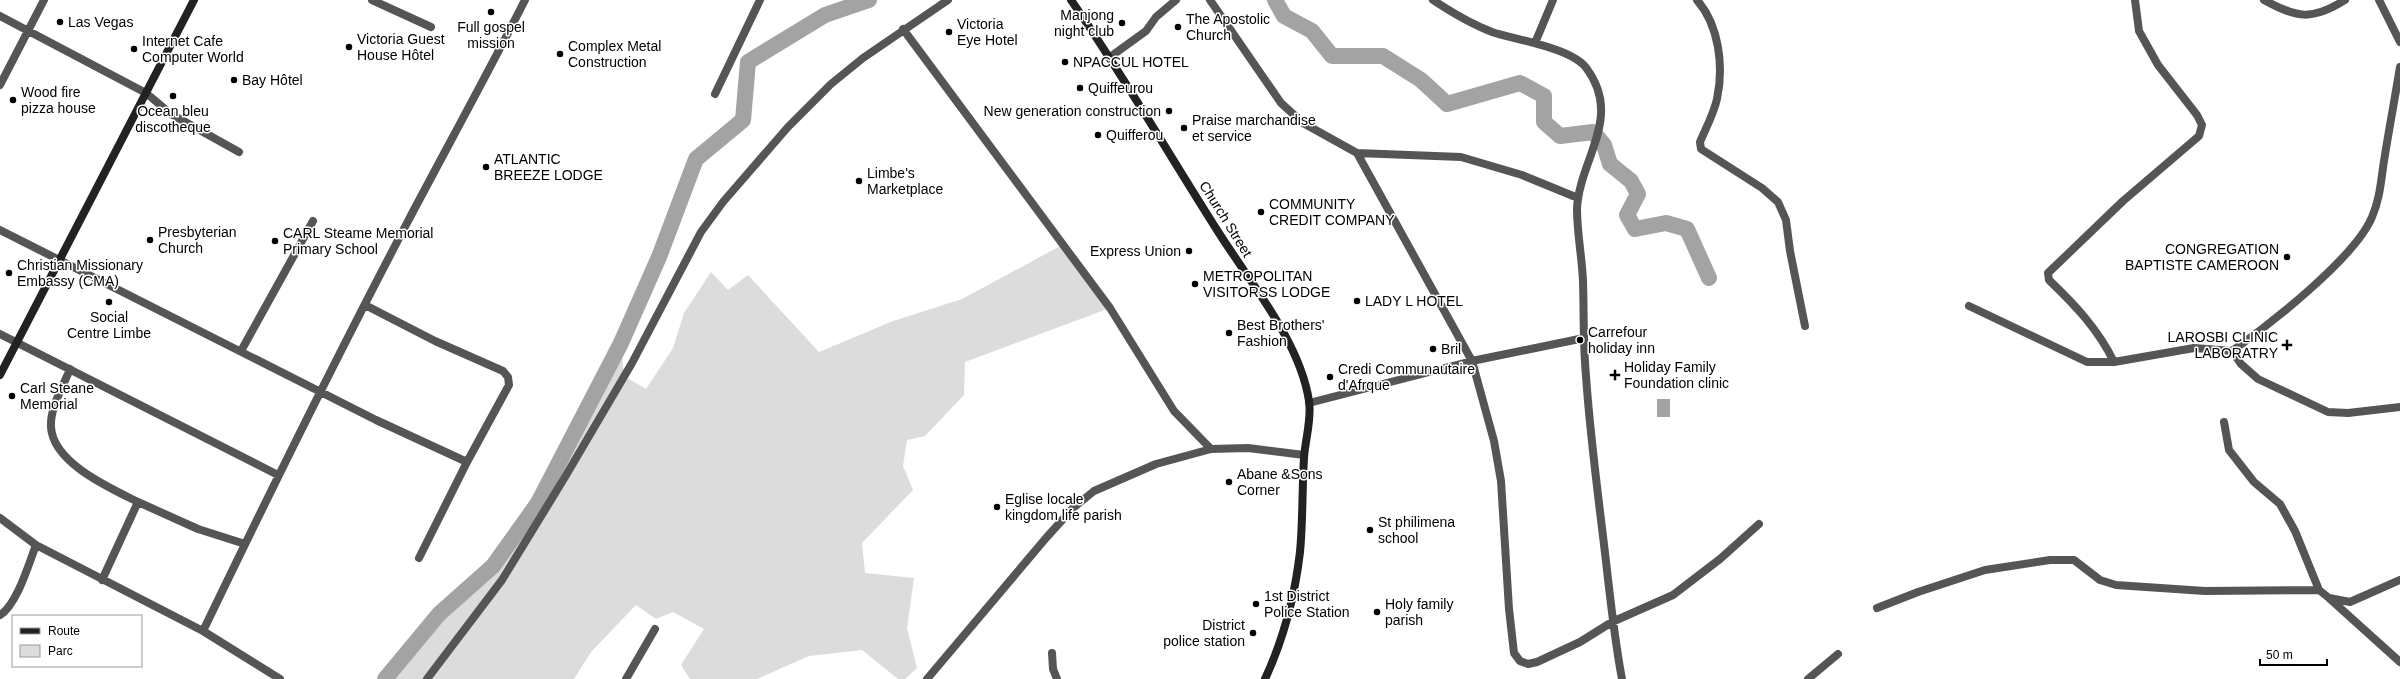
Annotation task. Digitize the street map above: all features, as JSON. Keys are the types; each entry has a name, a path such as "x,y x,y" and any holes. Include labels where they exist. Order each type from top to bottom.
{"main road":[{"path":"0,375 194,0"},
{"name":"Church Street","path":"1071,0 1110,57 1286,339 1301,371 1310,403 1304,455 1300,552 1284,627 1265,679"}],"street":[{"path":"0,85 44,0"},
{"path":"372,0 431,27"},
{"path":"203,631 278,475 525,0"},
{"path":"715,94 760,0"},
{"path":"427,679 502,580 628,369 701,232 719,208 788,127 826,89 863,58 903,29 948,0"},
{"path":"1110,57 1146,31 1156,17 1176,0"},
{"path":"1210,0 1281,104 1303,123 1357,153 1461,157 1522,175 1578,198"},
{"path":"1433,0 1454,14 1492,32 1535,43 1572,57 1586,67 1596,84 1600,101 1601,121 1578,198 1578,226 1583,279 1584,338 1588,403 1612,622 1622,679"},
{"path":"1535,43 1553,0"},
{"path":"1697,0 1705,9 1712,25 1718,47 1720,72 1717,99 1700,142 1701,149 1762,188 1778,202 1786,220 1790,251 1805,326"},
{"path":"2114,362 2099,334 2083,314 2049,280 2048,273 2123,201 2199,136 2202,125 2197,115 2158,65 2140,31 2135,0"},
{"path":"2264,0 2286,12 2304,16 2318,14 2345,0"},
{"path":"2379,0 2400,42"},
{"path":"0,16 146,93 171,114 239,152"},
{"path":"903,29 1110,308 1174,411 1211,449"},
{"path":"1969,306 2079,360 2087,362 2114,362 2194,348 2232,351 2278,316 2323,276 2357,240 2372,218 2379,195 2400,67"},
{"path":"1357,153 1472,361 1494,441 1500,481 1509,609 1514,653 1520,661 1528,664 1537,662 1580,642 1612,622 1673,595 1720,559 1759,524"},
{"path":"241,351 312,221"},
{"path":"0,230 322,391 406,435 467,462"},
{"path":"365,306 436,341 503,371 508,377 509,385 467,462 419,558"},
{"path":"0,334 278,475"},
{"path":"1310,403 1472,361 1584,338"},
{"path":"2232,351 2241,364 2258,379 2328,412 2348,413 2400,407"},
{"path":"70,369 53,408 51,427 62,455 76,466 138,502 212,534 245,544"},
{"path":"2224,422 2230,450 2254,482 2280,504 2294,531 2319,590 2400,662"},
{"path":"927,679 1046,538 1073,508 1094,491 1156,464 1211,449 1248,448 1304,455"},
{"path":"102,580 138,502"},
{"path":"0,518 36,544 102,580 203,631 280,679"},
{"path":"0,614 6,612 12,602 36,544"},
{"path":"1877,608 1918,592 1985,570 2050,560 2074,560 2100,580 2116,585 2205,591 2319,590"},
{"path":"2329,598 2350,602 2400,580"},
{"path":"626,679 655,629"},
{"path":"1052,653 1053,669 1057,679"},
{"path":"1808,679 1838,654"}],"green space":[{"path":"1064,244 1110,308 965,362 964,395 925,436 907,440 903,466 913,490 862,543 865,573 914,578 907,628 917,668 905,679 898,679 862,650 809,656 757,679 690,679 681,665 704,629 673,612 656,619 636,605 591,652 574,679 385,679 439,614 493,566 538,503 621,343 624,376 646,389 673,348 684,313 711,272 728,290 748,275 819,352 893,321 962,299"}],"shaded area":[{"path":"1657,399 1670,399 1670,417 1657,417"}],"waterway":[{"path":"385,679 439,614 493,566 538,503 621,343 659,257 696,159 743,120 748,62 825,15 869,0"},
{"path":"1275,0 1284,16 1312,31 1332,56 1383,56 1421,80 1447,104 1520,83 1544,96 1544,122 1560,136 1593,132 1604,145 1610,164 1631,181 1638,194 1627,215 1635,229 1666,223 1687,229 1709,278"}],"place":[{"name":"Full gospel mission","path":"491,12"},
{"name":"Las Vegas","path":"60,22"},
{"name":"Manjong night club","path":"1122,23"},
{"name":"The Apostolic Church","path":"1178,27"},
{"name":"Victoria Eye Hotel","path":"949,32"},
{"name":"Victoria Guest House Hôtel","path":"349,47"},
{"name":"Internet Cafe Computer World","path":"134,49"},
{"name":"Complex Metal Construction","path":"560,54"},
{"name":"NPACCUL HOTEL","path":"1065,62"},
{"name":"Bay Hôtel","path":"234,80"},
{"name":"Quiffeurou","path":"1080,88"},
{"name":"Ocean bleu discotheque","path":"173,96"},
{"name":"Wood fire pizza house","path":"13,100"},
{"name":"New generation construction","path":"1169,111"},
{"name":"Praise marchandise et service","path":"1184,128"},
{"name":"Quifferou","path":"1098,135"},
{"name":"ATLANTIC BREEZE LODGE","path":"486,167"},
{"name":"Limbe's Marketplace","path":"859,181"},
{"name":"COMMUNITY CREDIT COMPANY","path":"1261,212"},
{"name":"Presbyterian Church","path":"150,240"},
{"name":"CARL Steame Memorial Primary School","path":"275,241"},
{"name":"Express Union","path":"1189,251"},
{"name":"CONGREGATION BAPTISTE CAMEROON","path":"2287,257"},
{"name":"Christian Missionary Embassy (CMA)","path":"9,273"},
{"name":"METROPOLITAN VISITORSS LODGE","path":"1195,284"},
{"name":"LADY L HOTEL","path":"1357,301"},
{"name":"Social Centre Limbe","path":"109,302"},
{"name":"Best Brothers' Fashion","path":"1229,333"},
{"name":"Carrefour holiday inn","path":"1580,340"},
{"name":"LAROSBI CLINIC LABORATRY","path":"2287,345"},
{"name":"Bril","path":"1433,349"},
{"name":"Holiday Family Foundation clinic","path":"1615,375"},
{"name":"Credi Communautaire d'Afrque","path":"1330,377"},
{"name":"Carl Steane Memorial","path":"12,396"},
{"name":"Abane &Sons Corner","path":"1229,482"},
{"name":"Eglise locale kingdom life parish","path":"997,507"},
{"name":"St philimena school","path":"1370,530"},
{"name":"1st District Police Station","path":"1256,604"},
{"name":"Holy family parish","path":"1377,612"},
{"name":"District police station","path":"1253,633"}]}
